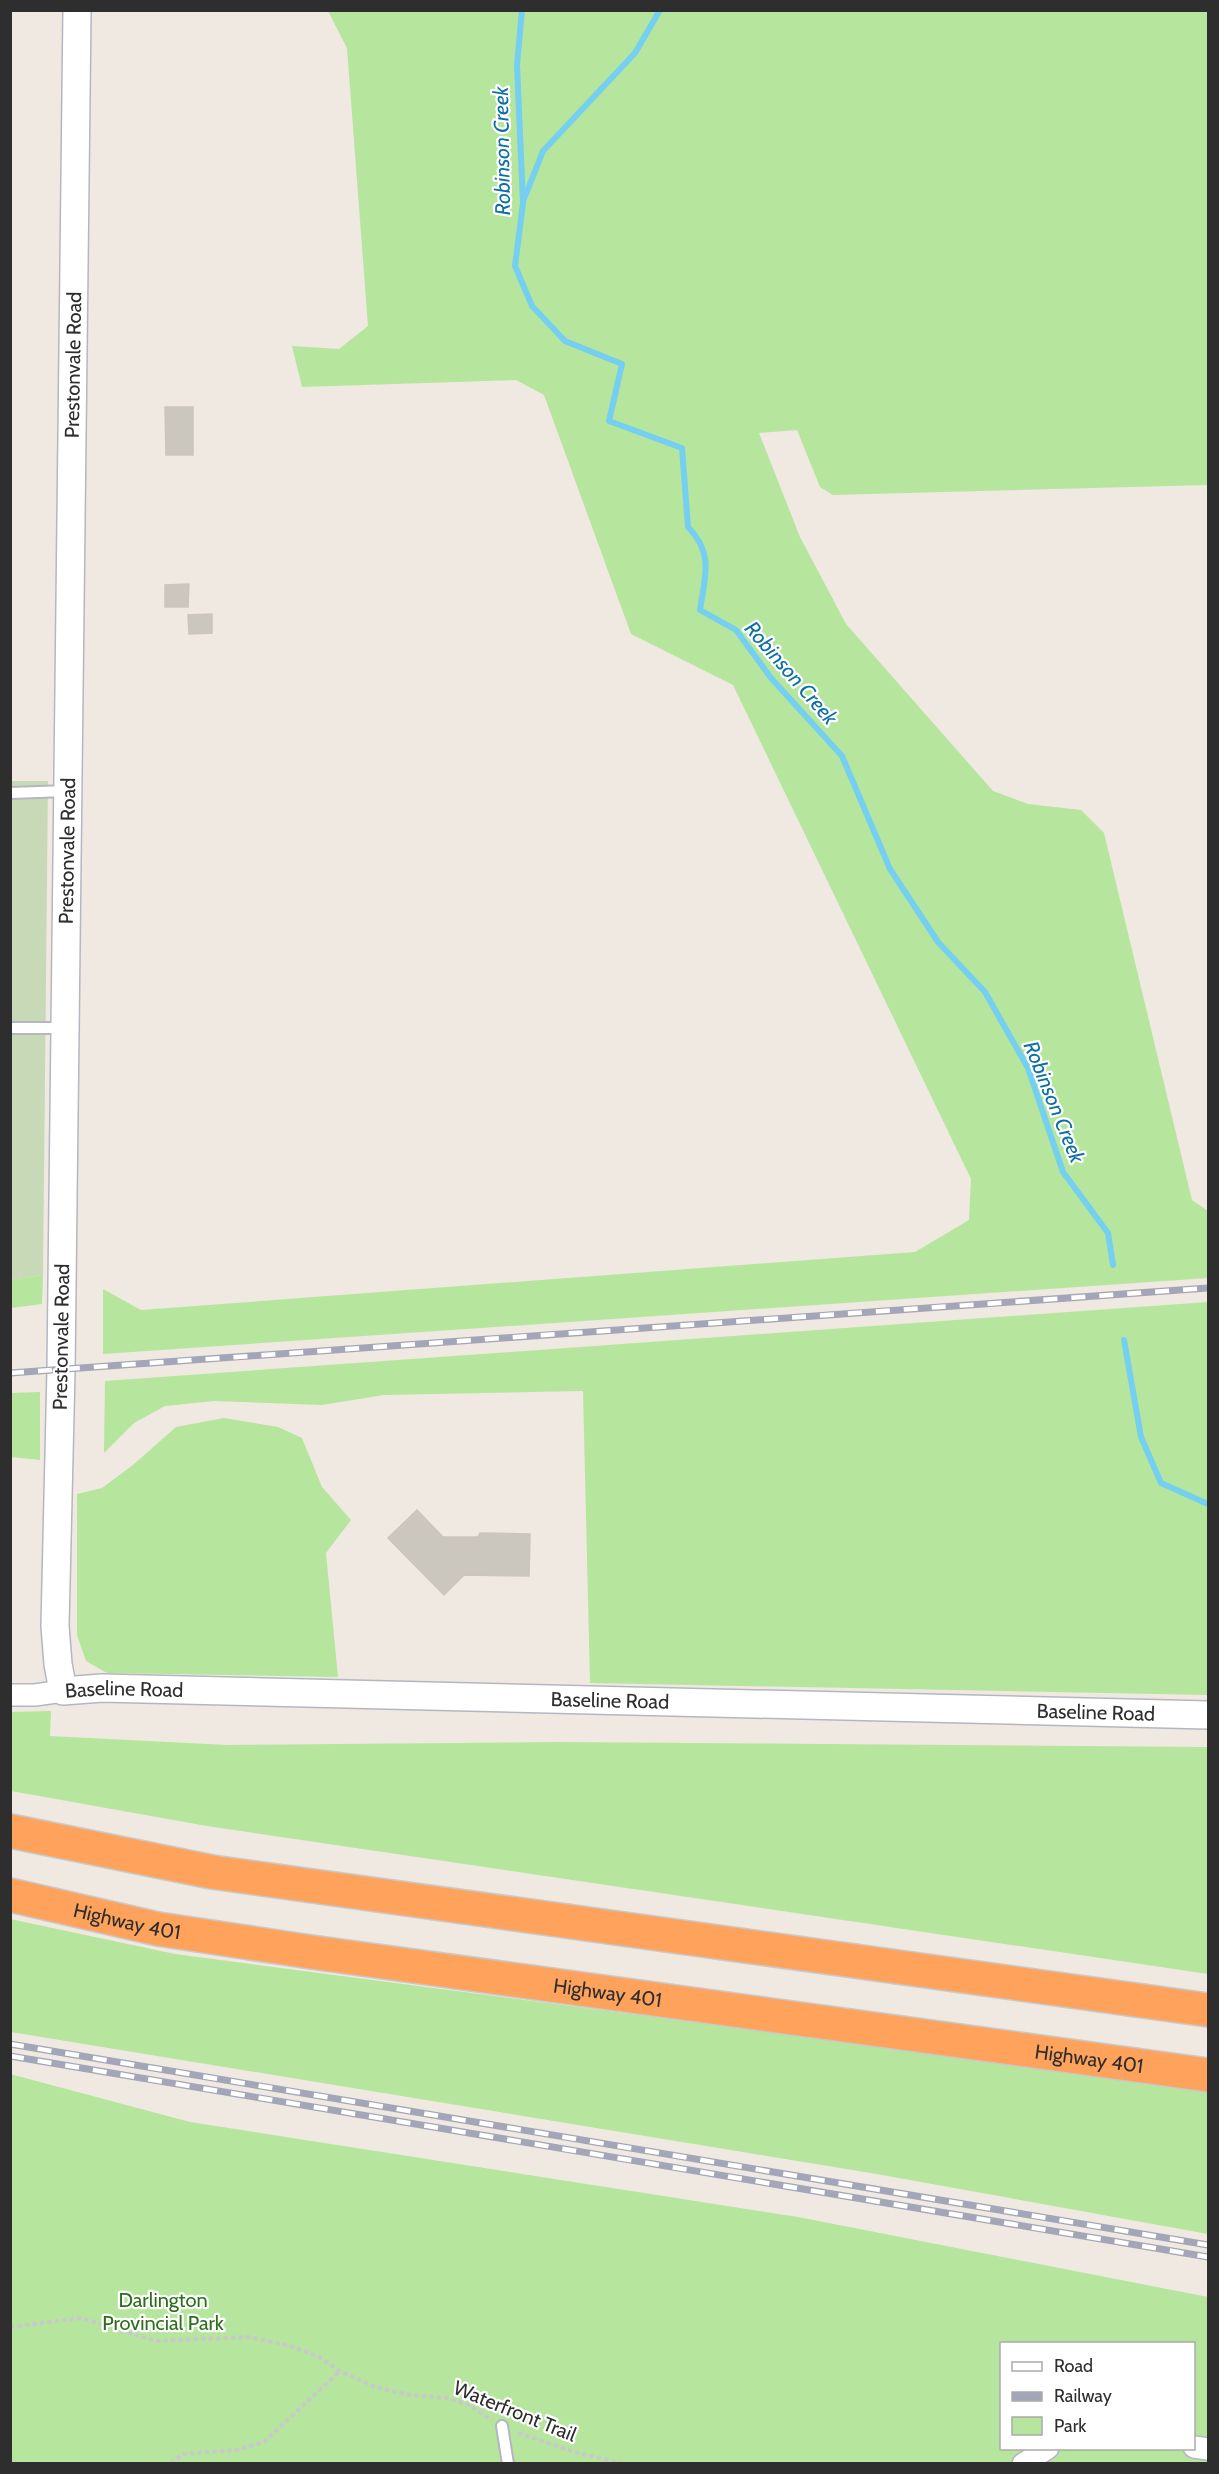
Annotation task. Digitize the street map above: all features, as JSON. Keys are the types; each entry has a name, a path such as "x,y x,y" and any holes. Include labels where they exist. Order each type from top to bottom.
{"highway":[{"path":"10,1832 212,1872 1209,2010"},
{"name":"Highway 401","path":"10,1896 158,1929 1209,2075"}],"street":[{"name":"Prestonvale Road","path":"63,1691 55,1626 61,1370 77,10"},
{"name":"Baseline Road","path":"10,1695 114,1689 1209,1715"},
{"path":"1023,2463 1045,2450"}],"lane":[{"path":"10,793 68,791"},
{"path":"10,1028 65,1028"},
{"path":"502,2426 508,2463"}],"path":[{"name":"Waterfront Trail","path":"10,2327 81,2318 156,2341 249,2337 291,2346 318,2357 340,2371 375,2387 410,2395 448,2398 469,2405 502,2426 532,2439 578,2453 626,2463"},
{"path":"171,2463 183,2454 236,2450 264,2442 340,2371"}],"green space":[{"path":"328,11 1208,11 1208,485 833,495 820,487 797,430 759,433 800,537 846,624 993,791 1028,804 1081,810 1104,833 1192,1200 1208,1211 1208,1278 103,1354 103,1289 141,1310 915,1252 969,1220 971,1179 733,685 631,634 544,395 516,380 302,387 292,346 339,349 368,326 347,48"},
{"path":"10,781 48,781 43,1275 11,1280"},
{"path":"43,1275 42,1304 11,1308 10,1280"},
{"path":"1208,1302 1208,1695 590,1683 583,1391 384,1395 322,1405 214,1401 165,1406 134,1423 104,1453 105,1381"},
{"path":"40,1392 40,1460 11,1457 11,1393"},
{"path":"224,1418 278,1427 302,1438 322,1487 351,1520 326,1553 338,1677 107,1673 86,1661 77,1635 77,1494 102,1488 133,1465 176,1427"},
{"path":"51,1711 50,1736 227,1745 556,1742 1208,1747 1208,1974 207,1826 11,1791 11,1712"},
{"path":"10,1919 175,1954 1208,2090 1208,2234 871,2173 11,2032"},
{"name":"Darlington Provincial Park","path":"10,2074 190,2122 798,2217 1208,2297 1208,2463 11,2463"}],"building":[{"path":"165,407 193,407 193,455 166,455"},
{"path":"189,584 188,607 165,607 165,585"},
{"path":"212,614 212,633 189,634 188,615"},
{"path":"417,1510 443,1537 478,1537 480,1533 530,1534 529,1576 464,1575 444,1595 388,1538"}],"waterway":[{"name":"Robinson Creek","path":"522,10 517,65 523,203 515,266 532,306 565,341 622,364 609,421 682,448 688,527 702,546 705,556 706,566 700,610 736,630 771,678 842,756 890,869 938,942 985,992 1028,1068 1063,1172 1108,1233 1113,1265"},
{"path":"524,199 543,151 635,53 660,10"},
{"name":"Robinson Creek","path":"1124,1340 1141,1437 1161,1483 1208,1504"}],"railway":[{"path":"10,1373 1208,1288"},
{"path":"10,2044 1208,2245"},
{"path":"10,2056 1208,2257"}]}
